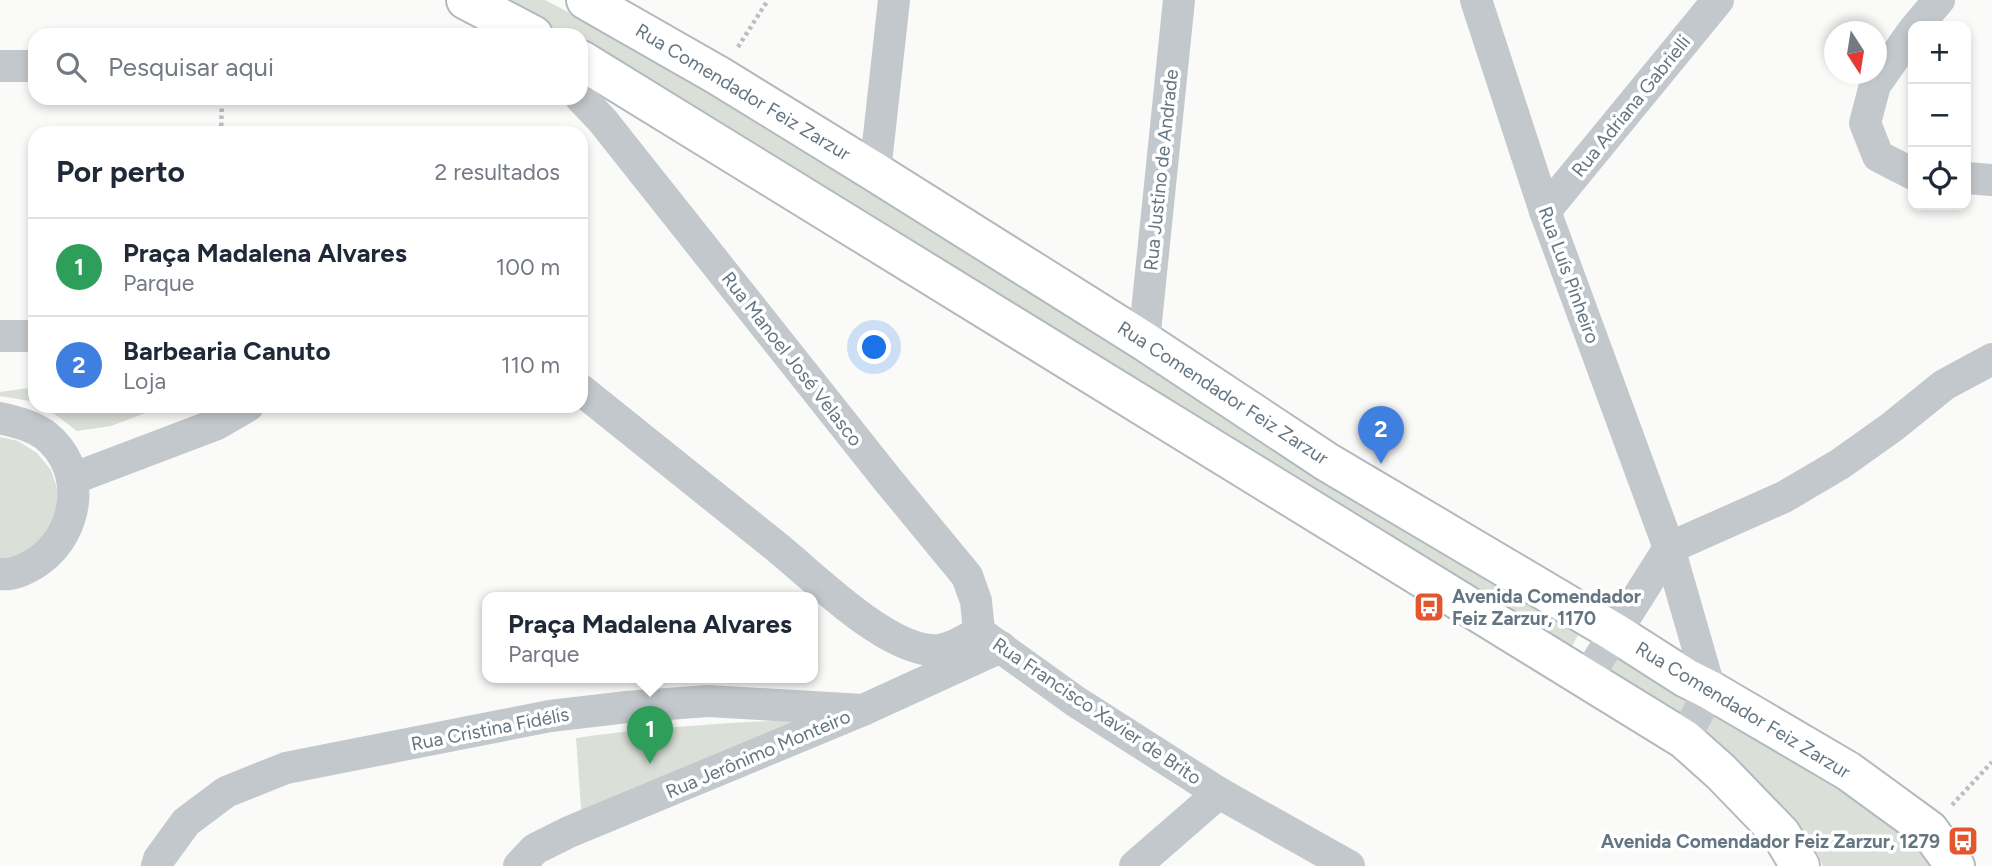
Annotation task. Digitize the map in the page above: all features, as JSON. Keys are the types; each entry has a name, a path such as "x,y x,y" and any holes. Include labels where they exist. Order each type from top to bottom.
{"main road":[{"path":"466,0 520,28"},
{"name":"Rua Comendador Feiz Zarzur","path":"586,0 719,76 875,172 1144,341 1327,462 1614,632 1686,678 1848,771 1929,830 1955,866"},
{"path":"588,79 1685,739 1781,834 1800,866"}],"street":[{"path":"875,172 894,0"},
{"name":"Rua Justino de Andrade","path":"1144,341 1179,0"},
{"name":"Rua Luís Pinheiro","path":"1476,0 1545,211 1669,548 1710,690"},
{"name":"Rua Adriana Gabrielli","path":"1545,211 1718,0"},
{"path":"1921,21 1939,0"},
{"path":"1908,38 1875,85 1865,123 1878,156 1908,171"},
{"path":"0,66 28,66"},
{"name":"Rua Manoel José Velasco","path":"588,87 603,120 967,576 990,639"},
{"path":"1971,178 1992,180"},
{"path":"0,336 28,336"},
{"path":"1586,679 1669,548 1784,498 1840,464 1944,386 1992,359"},
{"name":"Rua Francisco Xavier de Brito","path":"588,396 863,619 901,642 931,651 990,639 1075,701 1219,793 1349,866"},
{"path":"72,479 218,424 236,413"},
{"path":"0,418 23,423 45,436 62,455 72,479 74,505 67,530 52,551 31,567 6,575 0,574"},
{"name":"Rua Jerônimo Monteiro","path":"519,866 535,849 569,832 863,710 990,639"},
{"path":"1685,739 1710,690"},
{"name":"Rua Cristina Fidélis","path":"157,866 159,859 186,822 216,799 226,792 286,768 551,716 627,707 708,701 863,710"},
{"path":"1135,866 1219,793"}],"path":[{"path":"719,76 768,0"},
{"path":"221,126 222,105"},
{"path":"1929,830 1992,762"}],"shaded area":[{"path":"494,0 545,0 678,70 1241,425 1582,629 1569,651 658,83 588,48 588,28 549,28"},
{"path":"28,388 28,401 0,396 0,392"},
{"path":"53,413 145,413 111,426 77,431"},
{"path":"0,437 18,441 37,453 51,470 58,491 57,512 35,549 0,563"},
{"path":"1612,648 1694,694 1679,724 1602,675"},
{"path":"1718,708 1906,826 1941,866 1823,866 1818,854 1752,781 1700,735"},
{"path":"833,718 582,820 576,738 672,727"}],"place":[{"name":"Barbearia Canuto","path":"1381,464"},
{"name":"Avenida Comendador Feiz Zarzur, 1170","path":"1429,607"},
{"name":"Praça Madalena Alvares","path":"650,764"},
{"name":"Avenida Comendador Feiz Zarzur, 1279","path":"1963,841"}]}
